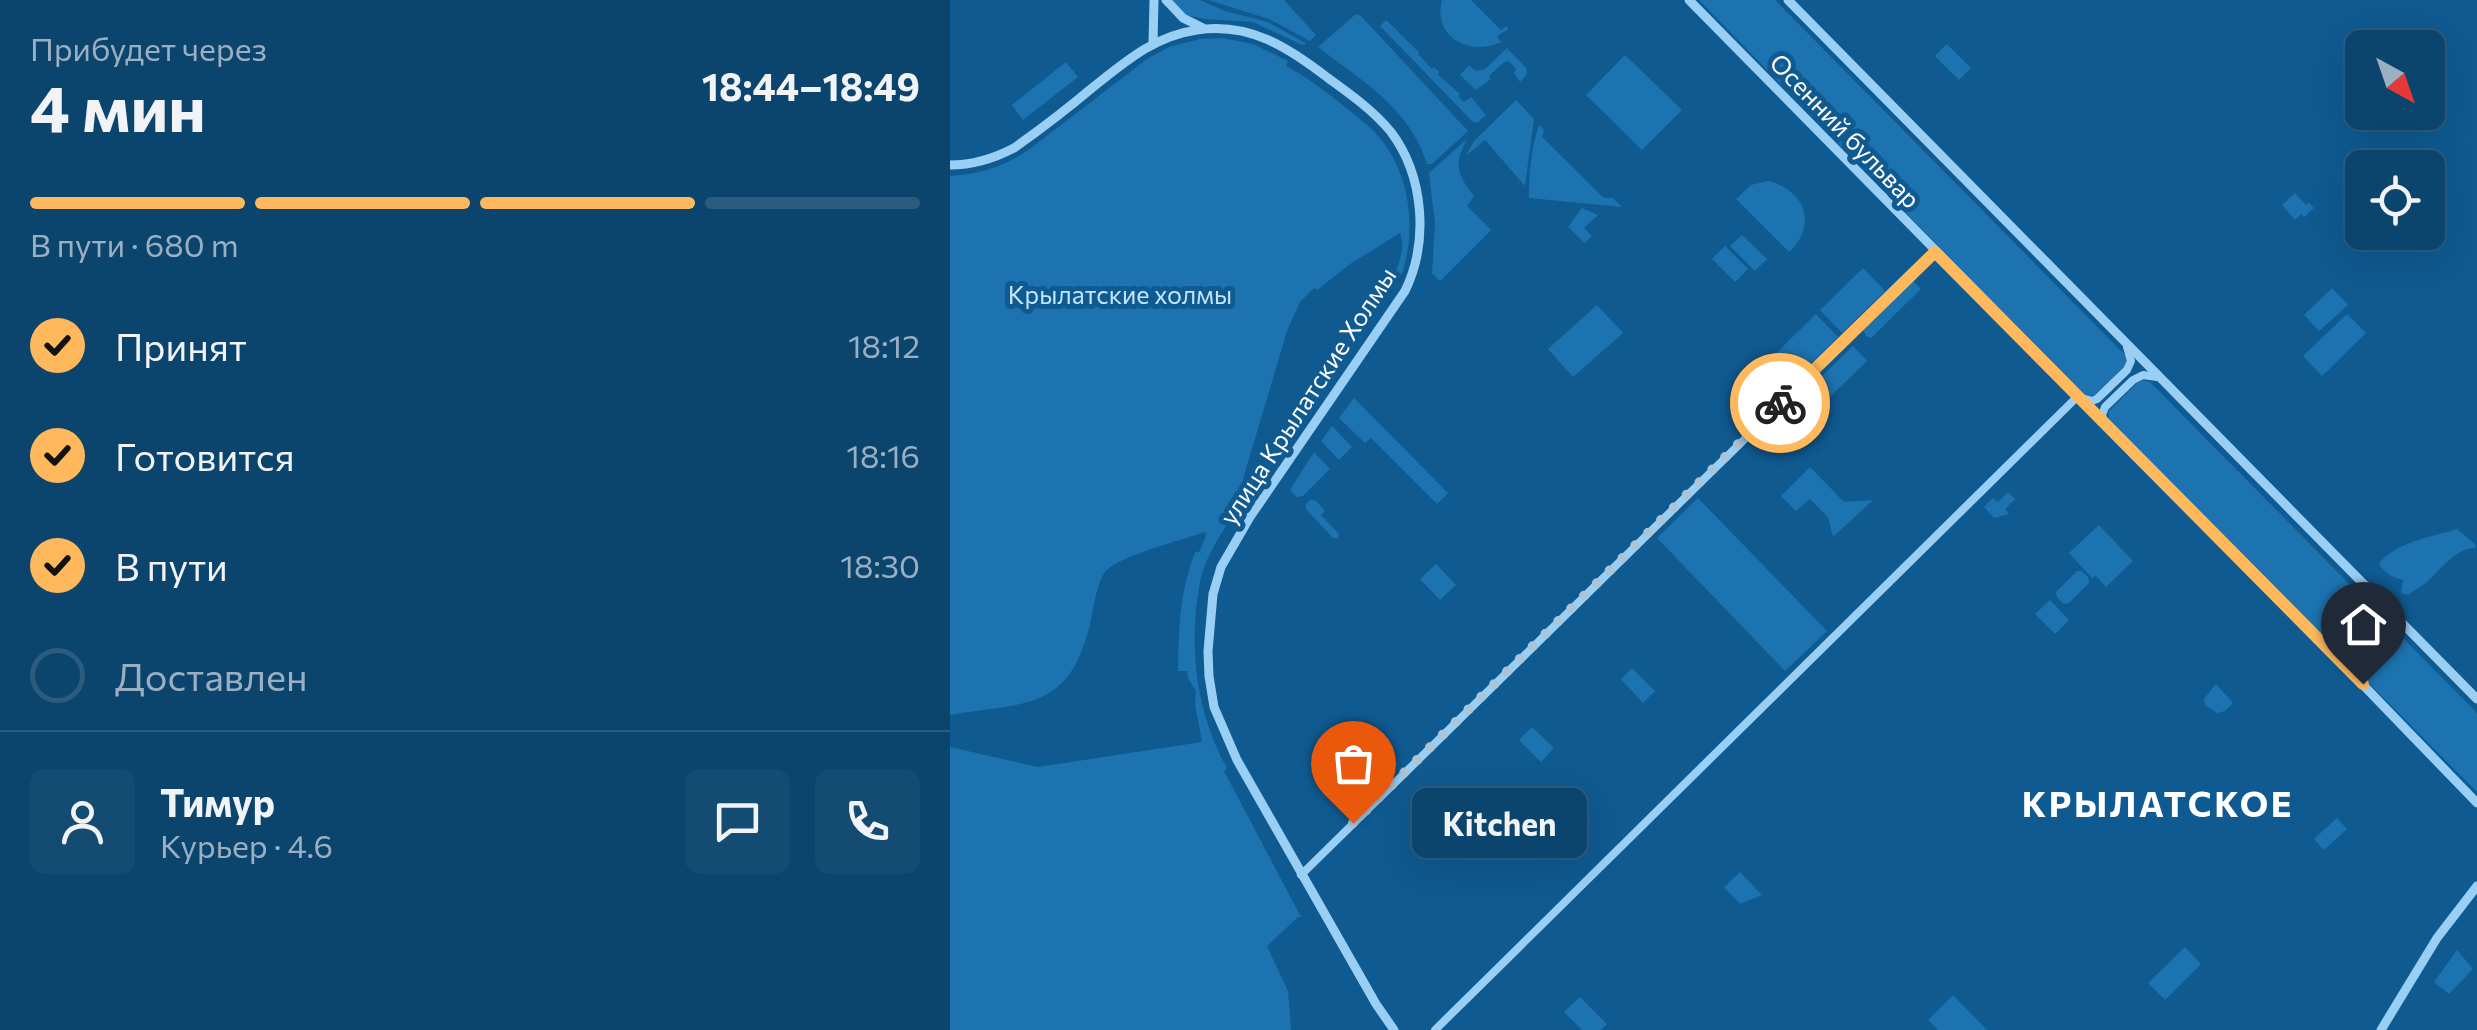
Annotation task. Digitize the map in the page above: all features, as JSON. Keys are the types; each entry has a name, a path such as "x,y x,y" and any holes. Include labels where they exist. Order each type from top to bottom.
{"street":[{"path":"1154,0 1154,43"},
{"path":"1166,0 1183,18 1206,28"},
{"name":"Осенний бульвар","path":"1689,0 2477,803"},
{"name":"Осенний бульвар","path":"1788,0 2477,699"},
{"name":"улица Крылатские Холмы","path":"950,166 978,163 1014,148 1137,52 1177,34 1206,28 1246,31 1300,56 1364,106 1388,130 1404,154 1420,214 1418,260 1405,291 1250,517 1222,567 1212,594 1208,629 1209,676 1219,724 1301,874 1394,1030"},
{"path":"1301,874 1935,252"},
{"path":"1434,1030 2078,397 2098,399 2132,361 2125,341"},
{"path":"2108,426 2102,418 2103,410 2133,380 2150,374 2165,382"},
{"path":"2380,1030 2437,938 2477,886"}],"green space":[{"path":"1168,0 1200,0 1268,22 1307,44 1253,22 1186,15"},
{"path":"1208,0 1284,0 1316,35 1310,41 1269,19"},
{"path":"1442,0 1471,0 1501,30 1506,26 1509,29 1497,36 1501,42 1489,46 1456,41 1443,24"},
{"path":"1699,0 1775,0 2125,355 2127,366 2113,382 2096,395 2083,395"},
{"path":"1356,14 1468,131 1432,164 1427,164 1409,127 1383,97 1318,47"},
{"path":"1386,20 1464,102 1471,97 1486,115 1473,122 1380,26"},
{"name":"Крылатские холмы","path":"1222,38 1253,44 1288,61 1286,66 1365,123 1379,137 1400,172 1410,223 1402,274 1226,527 1204,568 1196,606 1197,678 1208,724 1227,768 1224,771 1301,917 1267,946 1288,991 1291,1030 950,1030 950,747 1038,767 1202,742 1196,691 1187,671 1178,671 1183,597 1195,552 1199,552 1206,536 1205,532 1151,549 1105,572 1081,653 1070,674 1056,688 1022,704 950,715 950,176 990,169 1018,157 1147,59 1169,47","holes":["1400,233 1400,257 1392,280 1251,482 1243,479 1287,331 1300,302 1314,288 1317,290"]},
{"path":"1947,44 1971,68 1959,80 1935,56"},
{"path":"1507,48 1527,69 1520,82 1509,61 1476,90 1460,75 1469,65 1475,71 1485,69"},
{"path":"1625,55 1682,110 1642,150 1586,95"},
{"path":"1066,62 1078,77 1023,120 1012,105"},
{"path":"1516,100 1534,119 1525,186 1485,140 1466,156 1474,141"},
{"path":"1539,125 1544,130 1542,137 1604,198 1613,198 1622,207 1529,198 1531,161"},
{"path":"1467,139 1459,163 1461,175 1474,196 1467,206 1491,230 1440,281 1432,273 1435,224 1429,173"},
{"path":"1768,181 1791,192 1803,210 1803,231 1789,252 1736,199 1751,185"},
{"path":"2295,193 2314,208 2295,220 2282,205"},
{"path":"1582,208 1598,215 1584,228 1592,236 1585,243 1568,227"},
{"path":"1742,235 1767,259 1755,271 1730,246"},
{"path":"1725,246 1748,269 1735,282 1712,259"},
{"path":"1863,268 1885,291 1842,333 1820,310"},
{"path":"1913,281 1921,289 1871,338 1867,337 1863,330"},
{"path":"2332,288 2348,305 2319,331 2304,315"},
{"path":"1597,305 1623,333 1573,377 1548,349"},
{"path":"1816,314 1838,337 1779,394 1757,372"},
{"path":"2347,314 2366,333 2322,376 2303,356"},
{"path":"1853,346 1867,361 1831,396 1817,381"},
{"path":"2143,380 2150,382 2477,713 2477,792 2111,423 2109,411"},
{"path":"1354,398 1448,493 1437,504 1371,438 1365,443 1339,418"},
{"path":"1332,426 1352,447 1339,460 1321,441"},
{"path":"1314,452 1330,469 1303,496 1296,497 1290,490"},
{"path":"1810,467 1844,502 1873,500 1833,537 1828,517 1810,499 1796,511 1781,496"},
{"path":"2008,492 2015,499 2005,509 2009,514 1994,518 1984,507 1993,498 1998,502"},
{"path":"1698,498 1827,631 1785,671 1657,538"},
{"path":"1311,499 1325,511 1321,515 1339,534 1338,538 1333,538 1306,509"},
{"path":"2099,525 2133,561 2106,587 2069,553"},
{"path":"2457,529 2476,548 2456,555 2408,595 2401,593 2403,580 2389,575 2379,564 2404,546"},
{"path":"1436,564 1456,585 1440,600 1420,579"},
{"path":"2077,571 2088,577 2089,583 2064,604 2056,592"},
{"path":"2050,600 2069,620 2055,634 2035,614"},
{"path":"1632,668 1655,691 1643,703 1621,679"},
{"path":"2216,684 2233,703 2217,713 2205,705 2204,699"},
{"path":"1532,727 1554,748 1541,762 1519,740"},
{"path":"2337,818 2347,829 2324,850 2314,839"},
{"path":"1740,872 1762,895 1740,904 1724,887"},
{"path":"2185,947 2201,964 2165,1000 2148,983"},
{"path":"2457,950 2473,969 2449,994 2434,982"},
{"path":"1953,995 1987,1030 1938,1030 1928,1020"},
{"path":"1580,997 1607,1024 1601,1030 1582,1030 1564,1012"}],"way so far":[{"path":"1353,823 1780,403"}],"place":[{"name":"Kitchen","path":"1353,823"}],"district":[{"name":"КРЫЛАТСКОЕ","path":"2158,805"}],"route":[{"path":"1780,403 1935,252 2363,684"}]}
